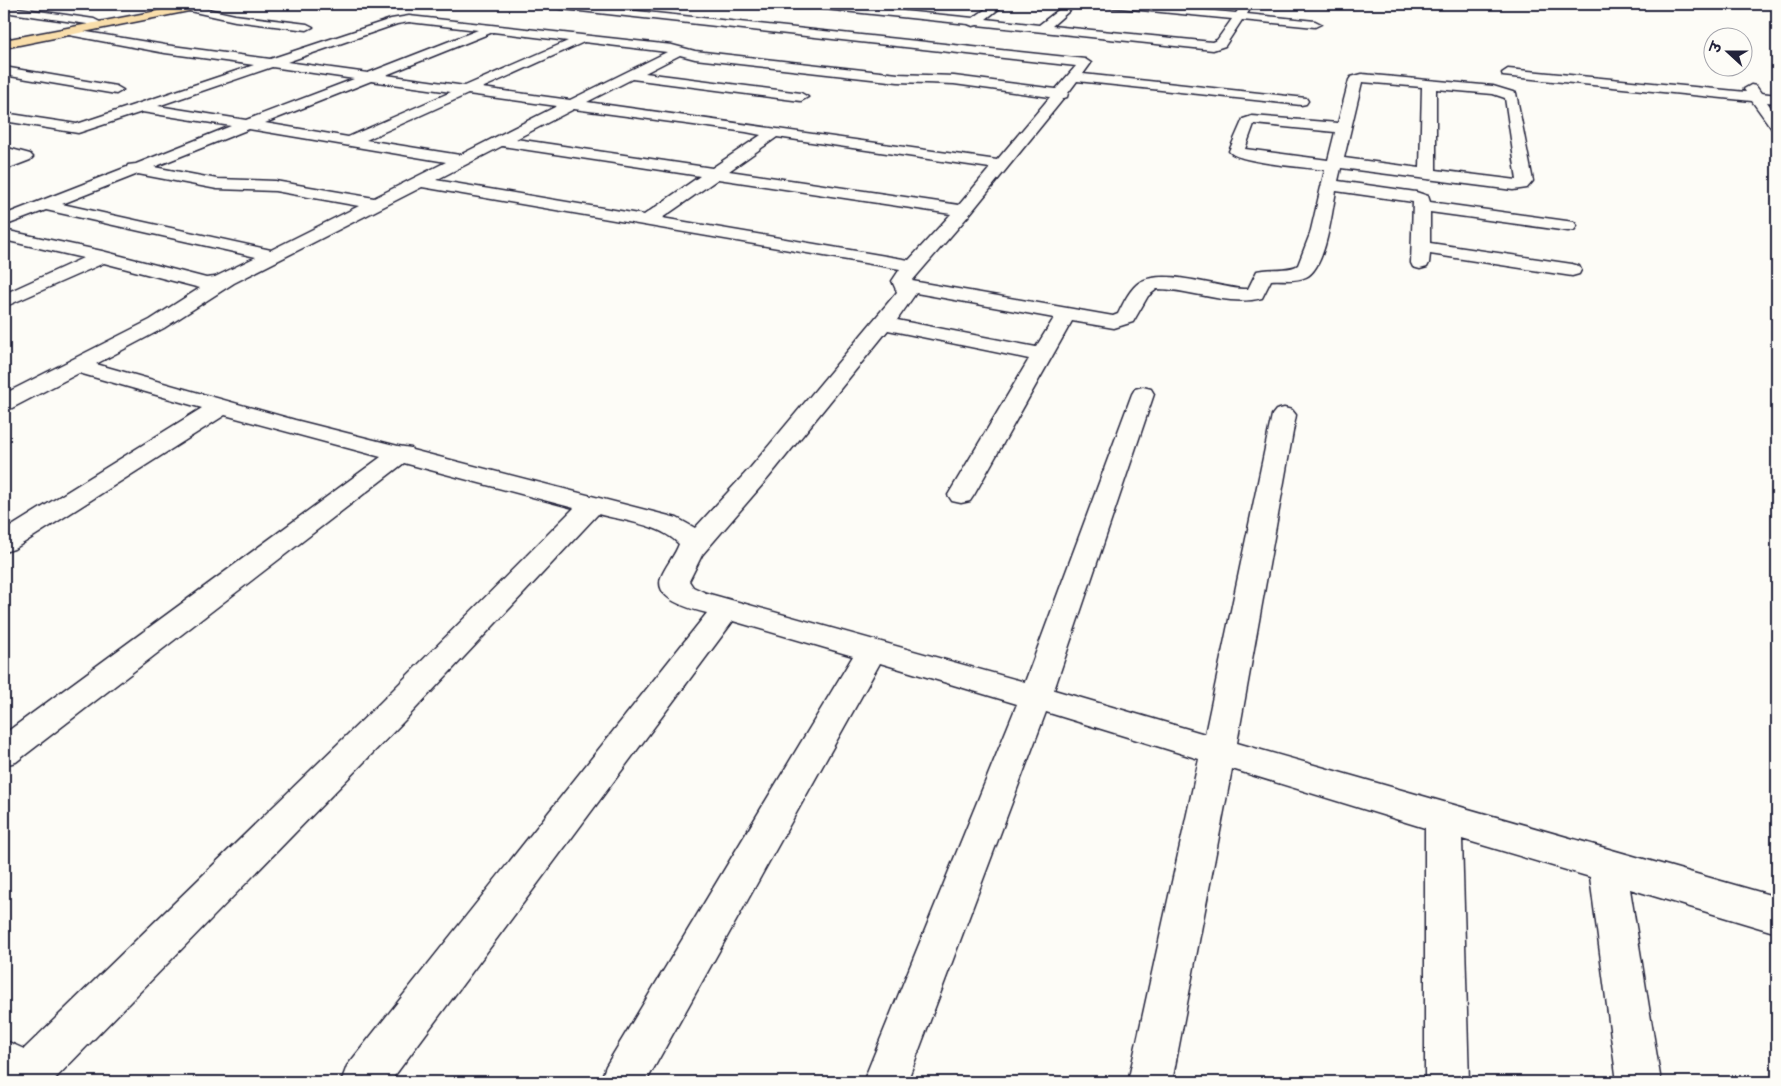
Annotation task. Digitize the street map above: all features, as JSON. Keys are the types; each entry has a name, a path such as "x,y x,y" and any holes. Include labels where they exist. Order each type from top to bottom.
{"main road":[{"path":"4,40 181,5 209,4"},
{"path":"4,44 112,23 181,5"}],"street":[{"path":"4,8 19,4"},
{"path":"544,4 1091,56"},
{"path":"805,4 855,6 913,16 1216,46 1221,43 1248,4"},
{"path":"913,16 932,4"},
{"path":"972,22 1000,4"},
{"path":"1040,30 1072,4"},
{"path":"1110,4 1139,5 1175,18 1239,17 1315,24"},
{"path":"181,5 235,18 307,27"},
{"path":"1139,5 1107,36 1062,94 908,275 904,297 760,472 692,549 675,575 673,582 677,590 696,600 1036,697 1443,818 1777,914"},
{"path":"4,8 94,22"},
{"path":"651,15 668,8"},
{"path":"1157,41 1175,18"},
{"path":"4,118 78,129 404,19 584,38 695,55 880,76 954,80 1062,94"},
{"path":"112,23 152,29"},
{"path":"4,221 134,168 494,28"},
{"path":"68,32 211,55 1001,165"},
{"path":"348,142 584,38"},
{"path":"211,55 239,46"},
{"path":"4,402 176,313 227,280 678,51"},
{"path":"1538,61 1545,77"},
{"path":"4,71 116,90"},
{"path":"1508,73 1777,99"},
{"path":"631,75 801,97"},
{"path":"1075,77 1301,101"},
{"path":"1760,79 1743,77 1777,126"},
{"path":"421,182 648,220 908,275 1066,314 1114,322 1126,318 1142,290 1150,284 1168,284 1249,295 1255,294 1264,275 1294,274 1304,271 1315,247 1334,164 1358,79 1370,78 1493,90 1511,96 1525,181 1518,186 1428,174 1334,164 1246,155 1237,151 1248,122 1252,120 1344,128"},
{"path":"1428,174 1429,84"},
{"path":"141,108 463,160"},
{"path":"648,220 774,132"},
{"path":"501,141 963,211"},
{"path":"4,152 24,157 4,165"},
{"path":"134,168 217,184 275,186 378,204"},
{"path":"1329,185 1416,197 1422,200 1420,255 1572,270"},
{"path":"44,205 275,256"},
{"path":"1423,206 1568,226"},
{"path":"4,235 102,257 206,284 227,280"},
{"path":"4,301 102,257"},
{"path":"961,495 1066,314"},
{"path":"882,324 1042,355"},
{"path":"76,365 222,406 667,524 690,536 693,542 692,549"},
{"path":"885,1082 1036,697 1143,394"},
{"path":"4,544 222,406"},
{"path":"1150,1082 1218,752 1284,415"},
{"path":"4,752 402,454"},
{"path":"18,1073 379,726 593,504"},
{"path":"363,1082 727,608"},
{"path":"622,1082 872,650"},
{"path":"1443,818 1447,1082"},
{"path":"1607,865 1639,1082"}]}
